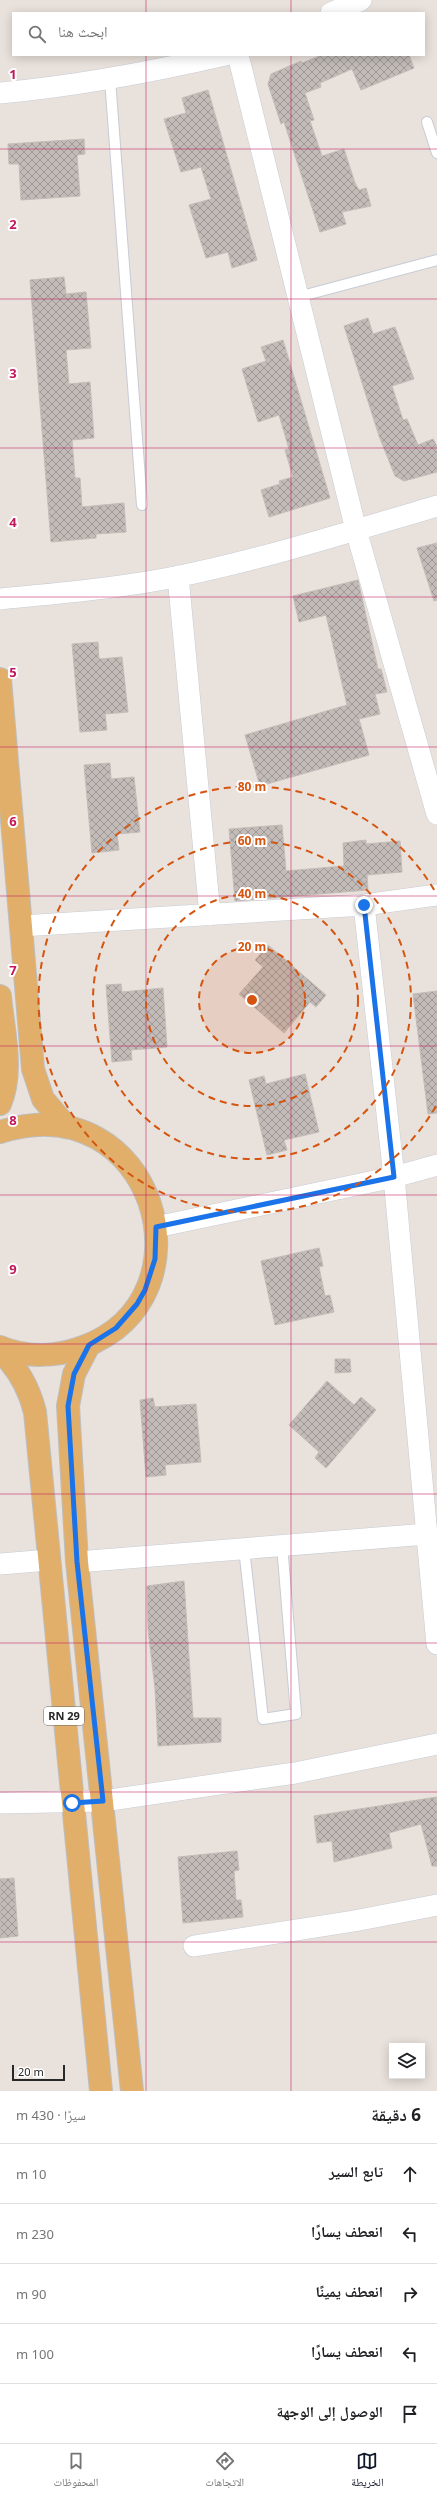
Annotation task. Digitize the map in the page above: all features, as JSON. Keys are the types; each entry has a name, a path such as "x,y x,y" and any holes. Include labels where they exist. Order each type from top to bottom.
{"main road":[{"path":"0,679 33,1069 43,1100 67,1127"},
{"path":"0,996 6,1083 6,1090 0,1104"},
{"path":"0,1132 33,1125 67,1127 96,1138 110,1147 127,1163 142,1182 148,1196 156,1227 155,1259 145,1290 137,1304 116,1328 89,1345 61,1354 46,1355 18,1353 0,1347"},
{"name":"RN 29","path":"89,1345 74,1374 68,1406 77,1562 132,2091"},
{"name":"RN 29","path":"0,1351 15,1368 26,1385 35,1412 101,2091"}],"street":[{"path":"333,12 361,0"},
{"path":"0,93 110,79 221,56"},
{"path":"238,56 356,530 436,808"},
{"path":"0,598 75,591 178,576 288,550 437,506"},
{"path":"178,576 210,915"},
{"path":"21,926 364,905 437,895"},
{"path":"364,905 394,1177 437,1644"},
{"path":"156,1227 394,1177 437,1165"},
{"path":"77,1562 427,1534"},
{"path":"0,1564 49,1560"},
{"path":"0,1803 72,1803 103,1801 295,1773 437,1744"},
{"path":"194,1946 354,1921 437,1905"}],"lane":[{"path":"110,79 142,505"},
{"path":"427,122 437,153"},
{"path":"298,297 437,260"},
{"path":"244,1548 263,1719 296,1714 282,1545"}],"building":[{"path":"320,56 409,56 414,68 361,90 352,69 320,83 321,87 305,93 314,120 310,121 322,156 344,149 355,183 359,190 366,188 371,206 342,212 346,224 320,232 284,122 281,124 268,84 271,74 301,61 302,63"},
{"path":"208,90 257,260 232,268 228,252 206,258 189,205 211,199 201,167 181,172 164,119 186,113 182,98"},
{"path":"84,139 85,154 77,155 80,196 21,200 19,164 9,164 8,144"},
{"path":"64,277 66,294 86,292 91,348 66,350 69,384 90,382 94,438 72,440 75,478 80,478 82,507 124,503 126,532 96,534 96,538 51,542 30,280"},
{"path":"368,318 373,334 395,327 414,379 392,386 403,420 407,419 418,445 433,439 437,446 437,472 404,481 395,476 379,436 344,326"},
{"path":"283,340 330,498 269,517 261,490 280,484 279,481 293,477 285,450 289,449 279,415 258,422 242,369 266,361 261,347"},
{"path":"437,543 437,600 434,601 417,548"},
{"path":"358,580 378,669 381,669 387,692 375,694 380,714 359,719 369,755 260,786 245,735 347,705 326,615 299,622 293,596"},
{"path":"98,642 99,659 122,657 128,712 105,714 107,730 80,732 72,644"},
{"path":"110,763 111,779 134,777 140,832 117,834 119,850 92,853 84,765"},
{"path":"282,825 286,871 344,866 343,843 366,840 366,844 400,841 402,872 367,875 368,890 235,901 229,829"},
{"path":"268,945 326,995 316,1007 310,1002 284,1033 239,994 263,967 255,960"},
{"path":"121,984 122,992 163,988 167,1047 131,1050 132,1060 112,1062 106,985"},
{"path":"437,991 437,1113 428,1114 413,994"},
{"path":"305,1074 319,1132 284,1140 287,1150 267,1155 249,1080 264,1076 266,1084"},
{"path":"319,1248 323,1266 319,1267 325,1296 330,1295 334,1312 275,1325 261,1261"},
{"path":"335,1359 350,1359 351,1372 335,1373"},
{"path":"327,1381 354,1405 361,1397 376,1410 326,1468 315,1458 319,1452 289,1425"},
{"path":"153,1398 155,1407 196,1404 201,1462 165,1465 166,1475 146,1477 140,1400"},
{"path":"184,1581 193,1718 221,1718 221,1742 158,1746 155,1689 148,1629 147,1586"},
{"path":"437,1797 437,1866 432,1866 421,1824 389,1833 392,1848 334,1862 332,1841 317,1843 314,1816"},
{"path":"237,1851 239,1870 234,1871 236,1900 241,1900 243,1917 183,1923 178,1857"},
{"path":"14,1878 18,1936 0,1938 0,1879"}],"route":[{"path":"72,1803 103,1801 77,1562 68,1406 74,1374 80,1359 89,1345 103,1338 116,1328 137,1304 145,1290 155,1259 157,1243 156,1227 394,1177 364,905"}]}
